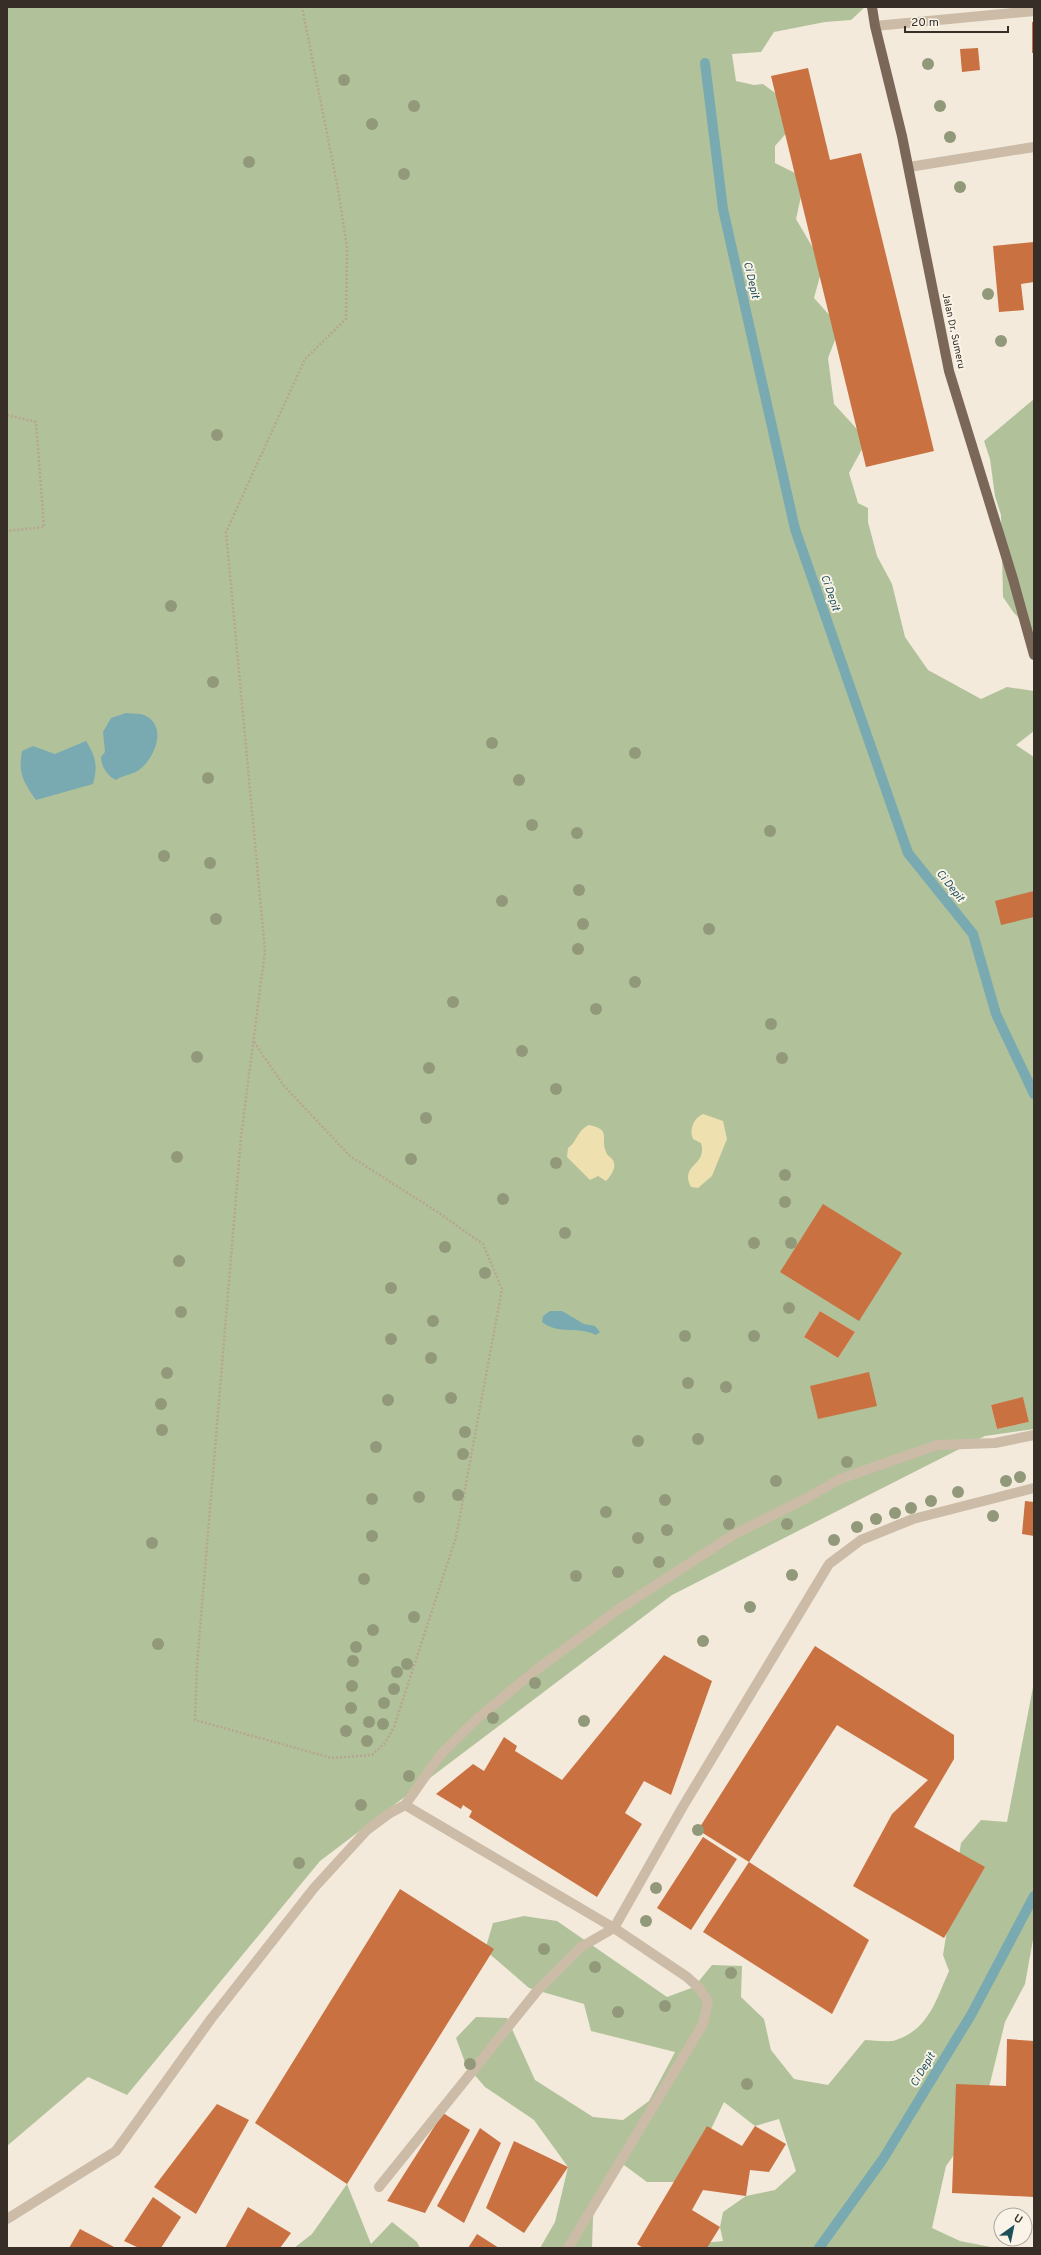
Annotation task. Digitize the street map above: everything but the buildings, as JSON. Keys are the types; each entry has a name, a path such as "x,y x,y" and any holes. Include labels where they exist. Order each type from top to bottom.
{"main road":[{"name":"Jalan Dr. Sumeru","path":"872,7 875,26 909,167 949,371 1013,579 1034,655"}],"street":[{"path":"875,26 1034,11"},
{"path":"909,167 1034,147"},
{"path":"7,2219 116,2151 211,2019 314,1888 367,1830 390,1813 405,1805 441,1754 479,1717 519,1684 616,1610 733,1536 840,1479 892,1459 937,1445 995,1443 1034,1435"},
{"path":"379,2187 537,1992 581,1947 614,1928 686,1802 829,1564 861,1540 913,1519 1034,1488"},
{"path":"405,1805 614,1928 687,1977 699,1988 708,2001 703,2024 568,2248"}],"path":[{"path":"254,1042 284,1086 350,1156 439,1213 483,1244 502,1289 456,1537 394,1727 385,1743 372,1755 332,1758 195,1720 197,1665 240,1145 265,951 226,532 305,359 346,318 347,248 338,189 302,7"},
{"path":"7,415 36,422 44,527 7,531"}],"green space":[{"path":"7,7 865,7 851,20 825,22 774,32 761,52 732,54 736,81 754,85 763,84 786,101 790,129 775,146 775,163 805,178 796,219 823,265 814,298 840,327 828,358 834,404 867,440 849,473 858,503 868,508 868,522 877,556 892,584 905,637 928,670 981,699 1007,687 1034,691 1034,731 1016,745 1034,757 1034,1429 985,1436 672,1595 320,1861 127,2095 88,2077 7,2146","holes":["820,1311 855,1332 838,1358 804,1337","1023,1398 1029,1422 997,1429 991,1405"]},
{"path":"1034,399 1034,633 1014,613 1003,597 1001,515 995,496 990,459 984,441"},
{"path":"1034,1682 1034,1934 1025,1984 1005,2022 982,2116 946,2166 932,2228 960,2241 996,2248 651,2248 723,2241 720,2227 723,2212 746,2196 775,2190 796,2171 779,2119 755,2126 724,2102 696,2160 676,2182 647,2182 624,2165 601,2186 593,2217 592,2248 540,2248 555,2222 568,2167 534,2120 485,2087 466,2065 456,2038 476,2017 507,2018 535,2080 593,2117 623,2120 649,2101 675,2052 591,2031 584,2004 529,1988 485,1950 493,1923 524,1916 557,1921 667,1997 694,1987 712,1965 742,1966 741,1997 764,2019 771,2050 794,2079 828,2085 865,2040 892,2041 907,2035 924,2021 935,2003 949,1971 943,1955 961,1843 981,1820 1007,1822"},
{"path":"347,2184 371,2244 392,2222 417,2242 420,2248 294,2248 312,2234"}],"sand":[{"path":"703,1114 723,1121 727,1139 712,1176 698,1188 691,1187 688,1174 701,1156 701,1143 693,1139 691,1132 694,1122"},
{"path":"589,1125 601,1129 604,1135 604,1147 606,1153 614,1162 613,1171 606,1181 598,1176 590,1180 567,1157 568,1148 582,1130"}],"water":[{"path":"126,713 142,714 152,720 156,727 156,742 154,751 145,765 136,772 116,780 108,774 102,764 101,757 105,752 103,732 111,718"},
{"path":"86,741 94,757 96,767 93,784 36,800 28,788 21,772 22,751 33,746 55,754"},
{"path":"550,1311 562,1311 584,1324 595,1326 600,1332 596,1335 589,1332 548,1326 542,1322 543,1316"}],"waterway":[{"name":"Ci Depit","path":"705,63 723,209 795,529 908,853 973,934 996,1014 1034,1094"},
{"name":"Ci Depit","path":"819,2248 883,2159 971,2015 1034,1896"}]}
